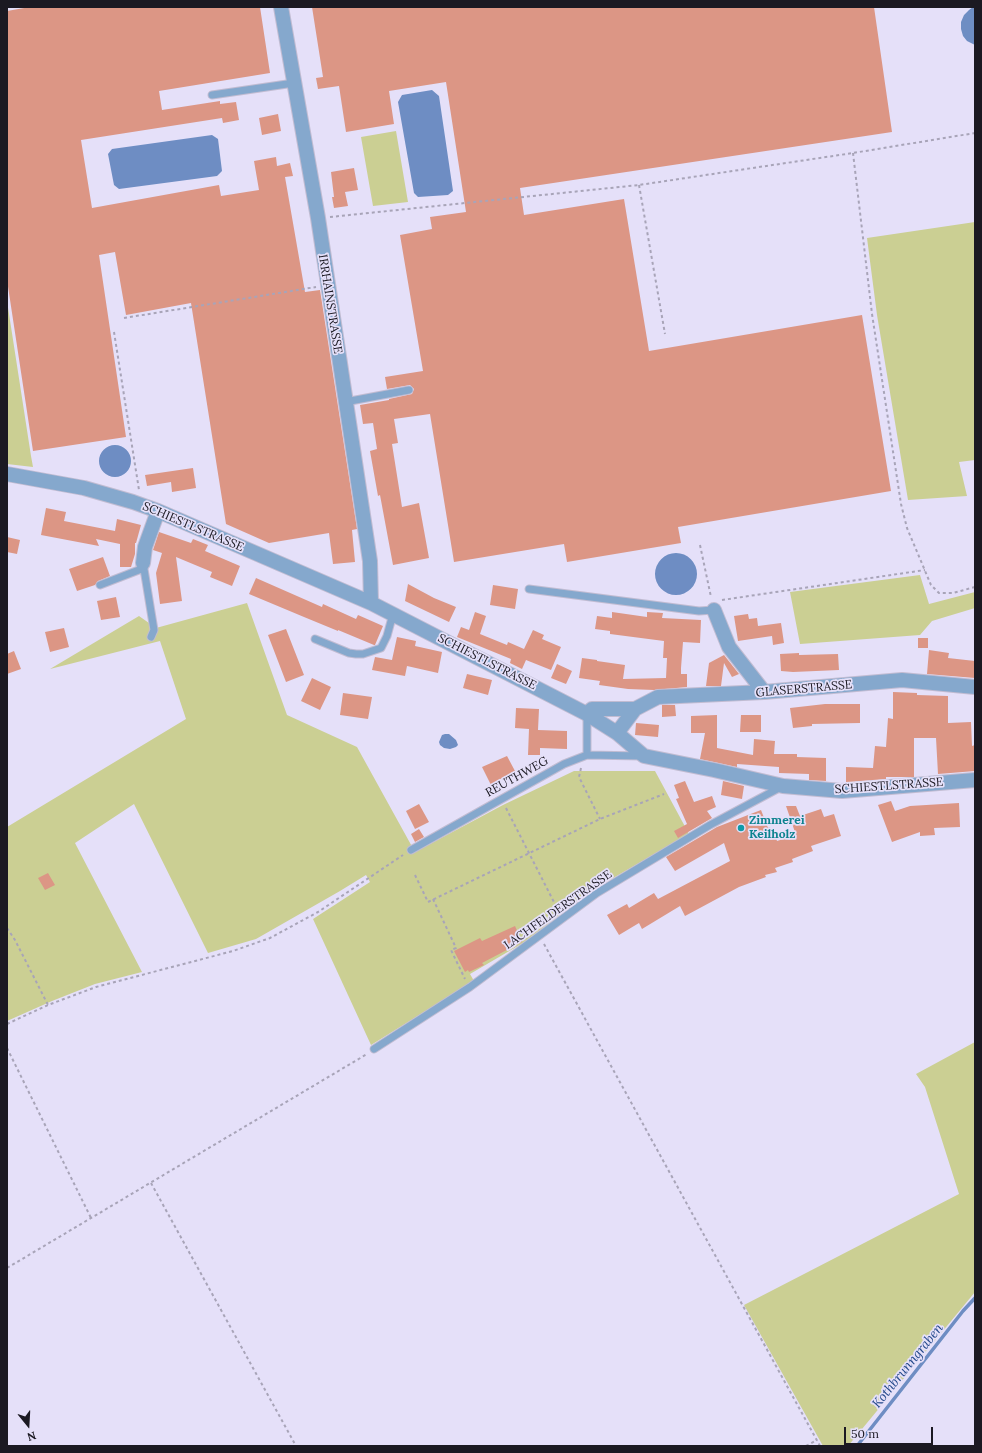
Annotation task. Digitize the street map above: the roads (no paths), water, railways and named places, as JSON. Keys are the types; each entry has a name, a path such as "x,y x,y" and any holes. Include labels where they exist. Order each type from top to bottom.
{"street":[{"name":"IRRHAINSTRASSE","path":"281,7 318,218 370,561 371,603"},
{"name":"SCHIESTLSTRASSE","path":"7,474 84,488 134,502 371,603 587,714 617,733 644,756 783,786 842,792 975,780"},
{"path":"144,565 145,547 158,511"},
{"path":"713,606 729,647 764,692"},
{"name":"GLASERSTRASSE","path":"617,733 635,709 658,697 764,692 902,680 975,687"},
{"name":"GLASERSTRASSE","path":"587,714 592,709 635,709"}],"lane":[{"path":"212,95 294,83"},
{"path":"345,402 409,390"},
{"path":"100,585 144,565 154,630 151,637"},
{"path":"529,589 699,611 713,606"},
{"path":"316,639 349,653 363,654 381,648 387,636 393,614"},
{"path":"587,714 587,756"},
{"name":"REUTHWEG","path":"411,850 564,764 587,756 644,756"},
{"name":"LACHFELDERSTRASSE","path":"374,1049 469,988 597,893 710,825 783,786"}],"water":[{"path":"975,7 975,45 967,41 963,36 961,29 961,22 964,15"},
{"path":"432,90 439,96 453,191 448,195 418,197 414,193 398,102 402,95"},
{"path":"212,135 218,139 222,171 217,176 119,189 114,185 108,154 112,149"},
{"path":"112,445 118,445 128,452 131,461 130,467 124,474 118,477 112,477 102,470 99,464 99,458 106,448"},
{"path":"676,553 691,559 697,574 691,589 676,595 661,589 655,574 661,559"},
{"path":"449,734 456,740 458,745 456,747 450,749 444,748 440,745 439,742 442,735"}],"waterway":[{"name":"Kothbrunngraben","path":"857,1446 963,1311 975,1298"}],"place":[{"name":"Zimmerei Keilholz","path":"741,828"}]}
